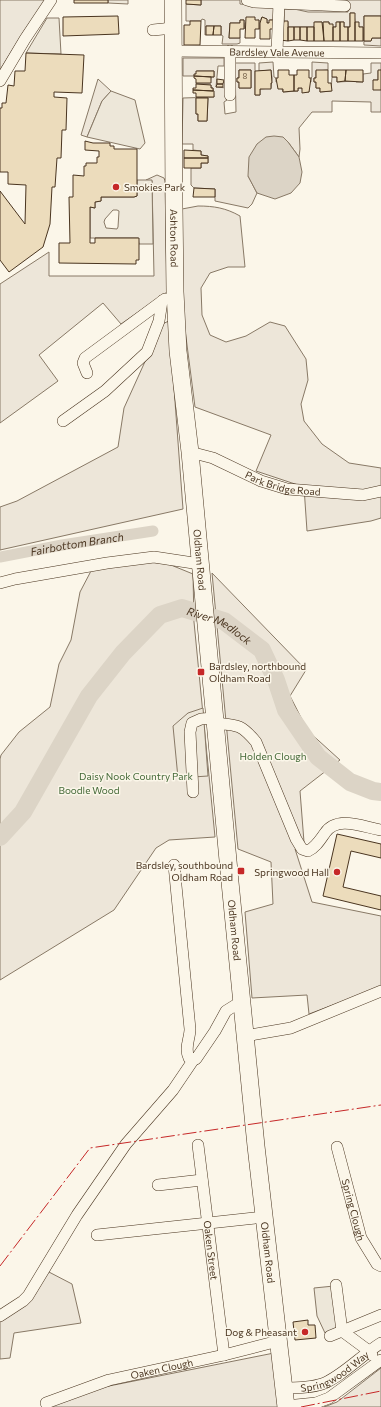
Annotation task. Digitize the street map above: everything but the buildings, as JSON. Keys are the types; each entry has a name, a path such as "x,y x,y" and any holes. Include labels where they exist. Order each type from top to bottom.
{"highway":[{"name":"Ashton Road","path":"173,0 169,296 178,351 190,452"},
{"name":"Oldham Road","path":"190,452 245,1036 286,1406"}],"street":[{"path":"0,81 25,38 51,0"},
{"path":"247,0 254,2 346,6"},
{"path":"277,52 278,3"},
{"path":"153,30 173,28"},
{"name":"Bardsley Vale Avenue","path":"173,51 381,53"},
{"path":"230,51 225,73 230,95"},
{"path":"86,373 84,363 85,358 169,296"},
{"path":"63,421 105,391 147,352 169,296"},
{"name":"Park Bridge Road","path":"190,452 213,458 260,481 287,489 363,495 381,492"},
{"path":"0,582 107,563 154,557 201,571"},
{"path":"193,792 190,732 192,723 201,719 236,725 247,730 256,742 296,839 302,849 308,851 313,849 327,830 337,824 344,823 381,830"},
{"path":"174,865 190,1028 187,1046 189,1057 194,1059"},
{"path":"245,1036 290,1028 381,991"},
{"path":"0,1316 28,1296 77,1215 126,1144 173,1090 194,1059 199,1055 226,1011 242,1002"},
{"name":"Oaken Street","path":"198,1145 224,1355"},
{"name":"Spring Clough","path":"337,1147 362,1238 377,1264 381,1266"},
{"path":"158,1185 202,1180"},
{"path":"96,1235 264,1217"},
{"path":"336,1285 342,1332 369,1350 379,1361"},
{"path":"330,1336 381,1315"},
{"name":"Oaken Clough","path":"46,1403 109,1380 224,1355 278,1340"},
{"name":"Springwood Way","path":"284,1388 305,1387 321,1384 333,1379 369,1350 381,1343"},
{"name":"Springwood Way","path":"286,1406 316,1403 329,1398 379,1361"}],"green space":[{"path":"0,0 46,0 24,31 0,70"},
{"path":"201,0 240,0 240,4 272,7 274,9 275,20 270,20 269,23 267,23 267,19 262,17 260,29 259,20 245,23 244,29 244,20 240,20 240,23 230,23 229,38 240,38 240,43 222,44 223,36 221,35 221,26 206,26 205,35 205,20 186,21 186,4 201,5"},
{"path":"327,0 381,0 381,16 364,16 364,41 371,41 372,38 381,38 381,46 364,45 363,27 359,27 355,22 354,13 350,13 350,27 344,27 344,22 337,22 336,27 333,27 329,24 329,22 324,22 324,27 322,28 322,22 315,22 314,27 288,27 288,22 284,22 284,9 294,9 308,12 348,12 348,4"},
{"path":"183,58 224,58 224,66 218,66 216,87 227,88 227,100 224,102 225,114 236,112 235,63 255,63 255,95 260,95 260,89 271,88 272,78 271,70 259,71 259,63 273,62 274,77 276,78 276,82 278,82 283,92 298,91 298,88 302,88 303,92 309,92 309,83 311,82 312,77 312,62 328,63 328,70 316,71 316,78 314,78 316,88 320,88 320,92 331,91 332,77 337,77 337,82 363,82 363,74 371,73 371,63 381,63 381,70 378,71 378,80 373,80 381,90 381,112 371,112 371,102 332,101 332,112 312,112 299,128 299,157 288,142 248,176 257,193 252,204 248,208 215,201 215,189 194,188 191,185 191,168 201,168 201,163 208,163 208,156 201,155 201,151 193,150 193,144 182,144 183,98 214,97 213,88 211,88 211,85 196,83 210,83 211,77 214,77 214,71 197,71 194,76 183,76","holes":["239,70 251,70 251,88 239,88 239,82 237,82 237,78 239,78","196,98 208,98 207,121 198,121 198,114 196,114"]},
{"path":"98,79 111,91 102,101 87,137 81,135"},
{"path":"157,175 164,178 165,181 167,292 121,324 103,303 39,355 58,381 0,423 0,284 49,252 49,276 154,276 152,181 146,180"},
{"path":"198,206 220,208 240,216 245,267 228,267 210,273 201,288 202,315 210,335 226,342 246,336 270,322 285,326 306,359 308,380 301,404 304,421 322,444 349,463 381,468 381,518 371,521 307,531 304,487 256,471 271,435 195,407 183,314 182,209"},
{"path":"169,321 183,509 0,550 0,507 17,501 118,447 124,408 162,324"},
{"name":"Daisy Nook Country Park","path":"140,562 166,563 193,574 194,622 215,837 169,840 156,848 114,910 0,980 1,755 19,732 50,707 59,664 71,640 80,592 91,571"},
{"name":"Holden Clough","path":"212,573 306,670 290,696 308,731 340,760 300,791 304,842 295,849 312,902 381,916 381,987 309,1014 307,995 252,998 245,912 273,904 271,862 238,849"},
{"path":"47,1271 72,1284 81,1323 14,1333 10,1358 0,1359 0,1322 24,1305"},
{"path":"274,1353 280,1407 51,1407 74,1393"},
{"path":"381,1368 381,1407 324,1407 337,1402"}],"shaded area":[{"path":"108,0 128,0 128,4 108,3"},
{"path":"47,18 59,18 61,54 26,53"},
{"path":"111,91 135,100 145,143 140,149 87,137 102,101"},
{"path":"266,137 283,137 288,142 299,157 302,172 300,183 291,193 275,199 257,193 248,176 249,157 257,144"},
{"path":"137,180 152,180 153,244 139,244 138,238 90,238 90,207 95,208 95,202 101,201 101,197 137,196","holes":["113,210 119,211 117,229 106,228 104,222 105,219"]},
{"path":"203,708 208,776 178,778 173,726 188,713"},
{"path":"334,1286 339,1327 325,1333 317,1316 314,1288"}],"waterway":[{"name":"Fairbottom Branch","path":"0,557 62,545 153,531"},
{"name":"River Medlock","path":"0,837 23,812 89,696 123,653 160,615 182,608 224,621 262,650 276,680 286,710 318,757 350,782 373,791 381,792"}],"power":[{"path":"0,1266 90,1148 381,1105"},
{"path":"301,1407 381,1391"}],"place":[{"name":"Smokies Park","path":"116,187"},
{"name":"Bardsley, northbound Oldham Road","path":"201,672"},
{"name":"Bardsley, southbound Oldham Road","path":"241,871"},
{"name":"Springwood Hall","path":"337,872"},
{"name":"Dog & Pheasant","path":"305,1332"}],"park label":[{"name":"Boodle Wood","path":"89,790"}]}
